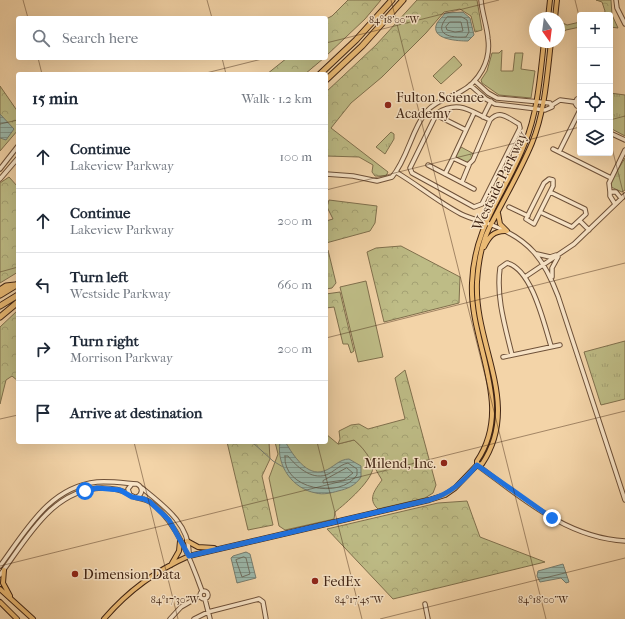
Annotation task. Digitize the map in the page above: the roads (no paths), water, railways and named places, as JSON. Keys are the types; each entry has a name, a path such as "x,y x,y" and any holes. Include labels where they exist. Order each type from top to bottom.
{"highway":[{"path":"322,72 360,36 392,0"},
{"path":"328,78 362,46 403,0"},
{"path":"0,290 6,286 16,284"},
{"path":"0,295 16,285"},
{"path":"0,306 16,296"},
{"path":"0,316 16,304"}],"main road":[{"path":"549,12 550,0"},
{"path":"556,12 557,0"},
{"name":"Westside Parkway","path":"477,465 477,461 490,435 493,416 491,384 476,327 472,291 475,257 485,222 524,145 535,108 543,48"},
{"name":"Westside Parkway","path":"104,619 138,587 171,565 189,556 436,498 455,488 477,465 482,464 492,445 497,429 499,412 496,383 478,308 477,282 480,255 484,239 530,149 542,109 550,48"},
{"path":"498,210 500,224 506,231"},
{"path":"480,255 490,236 499,231 506,231"},
{"path":"171,565 179,551 180,541"},
{"path":"187,541 203,548 223,548"},
{"path":"4,570 3,583 15,603"},
{"path":"0,589 33,619"},
{"path":"0,602 17,619"}],"street":[{"path":"328,174 353,176 377,181 390,178 396,172 427,110 439,102 462,92 475,81 484,68 488,52 488,38 481,0"},
{"path":"616,0 620,15 624,18 625,24"},
{"path":"620,15 625,12"},
{"path":"475,81 493,96 552,105"},
{"path":"470,85 491,102 548,110 552,105 560,100 575,103 577,99"},
{"path":"483,117 493,96"},
{"path":"462,182 490,120 495,115 502,114 519,124 520,128 482,204 474,207 410,170 420,146 436,115 443,110 454,106 490,120"},
{"path":"445,174 474,113"},
{"path":"436,115 466,130"},
{"path":"560,152 577,120"},
{"path":"613,134 625,140"},
{"path":"0,169 16,149"},
{"path":"553,149 611,178"},
{"path":"615,204 610,196 608,186 625,150"},
{"path":"453,158 469,165"},
{"path":"0,179 16,160"},
{"path":"428,165 474,189"},
{"path":"396,172 458,212 485,222 521,239 544,264 558,296 625,500"},
{"path":"552,179 554,184 540,212 534,224 526,219 544,183 552,179"},
{"path":"540,212 572,227 586,214 585,209 550,192"},
{"path":"610,192 616,192 621,198"},
{"path":"525,277 560,255 571,246 625,195"},
{"path":"510,207 528,216"},
{"path":"580,221 589,230"},
{"path":"535,253 550,257 571,246"},
{"path":"552,280 552,268 560,255"},
{"path":"512,355 500,303 500,268 508,262 513,264 525,277 537,302 551,346"},
{"path":"503,357 560,344"},
{"path":"477,465 560,522 598,538 624,540"},
{"path":"0,566 35,518 54,499 69,490 83,485 110,482 139,484 158,500 174,516 190,548 189,556"},
{"path":"129,494 128,489 132,484"},
{"path":"0,575 47,514 57,504 74,494 97,488 115,489 129,494 132,497 144,499 158,509 169,520 189,556 202,591 200,596 181,607 170,619"},
{"path":"137,497 140,495 142,488"},
{"path":"54,499 57,504"},
{"path":"202,591 208,592 208,596 205,599 210,619"},
{"path":"200,596 205,599"},
{"path":"194,619 208,612 259,599 263,602 266,619"},
{"path":"425,604 428,619"}],"water":[{"path":"463,12 470,18 474,35 468,41 452,40 437,33 437,23 445,13"},
{"path":"0,114 14,129 6,140 0,138"},
{"path":"280,444 287,444 301,464 312,471 318,472 330,468 342,460 349,459 361,466 361,477 351,487 335,492 321,494 308,491 300,487 288,475 281,460 279,451"},
{"path":"246,552 250,554 256,578 237,583 231,558"},
{"path":"563,564 569,582 566,583 561,578 540,582 537,576 538,571"}],"waterway":[{"path":"254,444 273,461 283,467"}],"place":[{"name":"Fulton Science Academy","path":"388,105"},
{"name":"Milend, Inc.","path":"444,463"},
{"name":"Dimension Data","path":"75,574"},
{"name":"FedEx","path":"315,581"}]}
